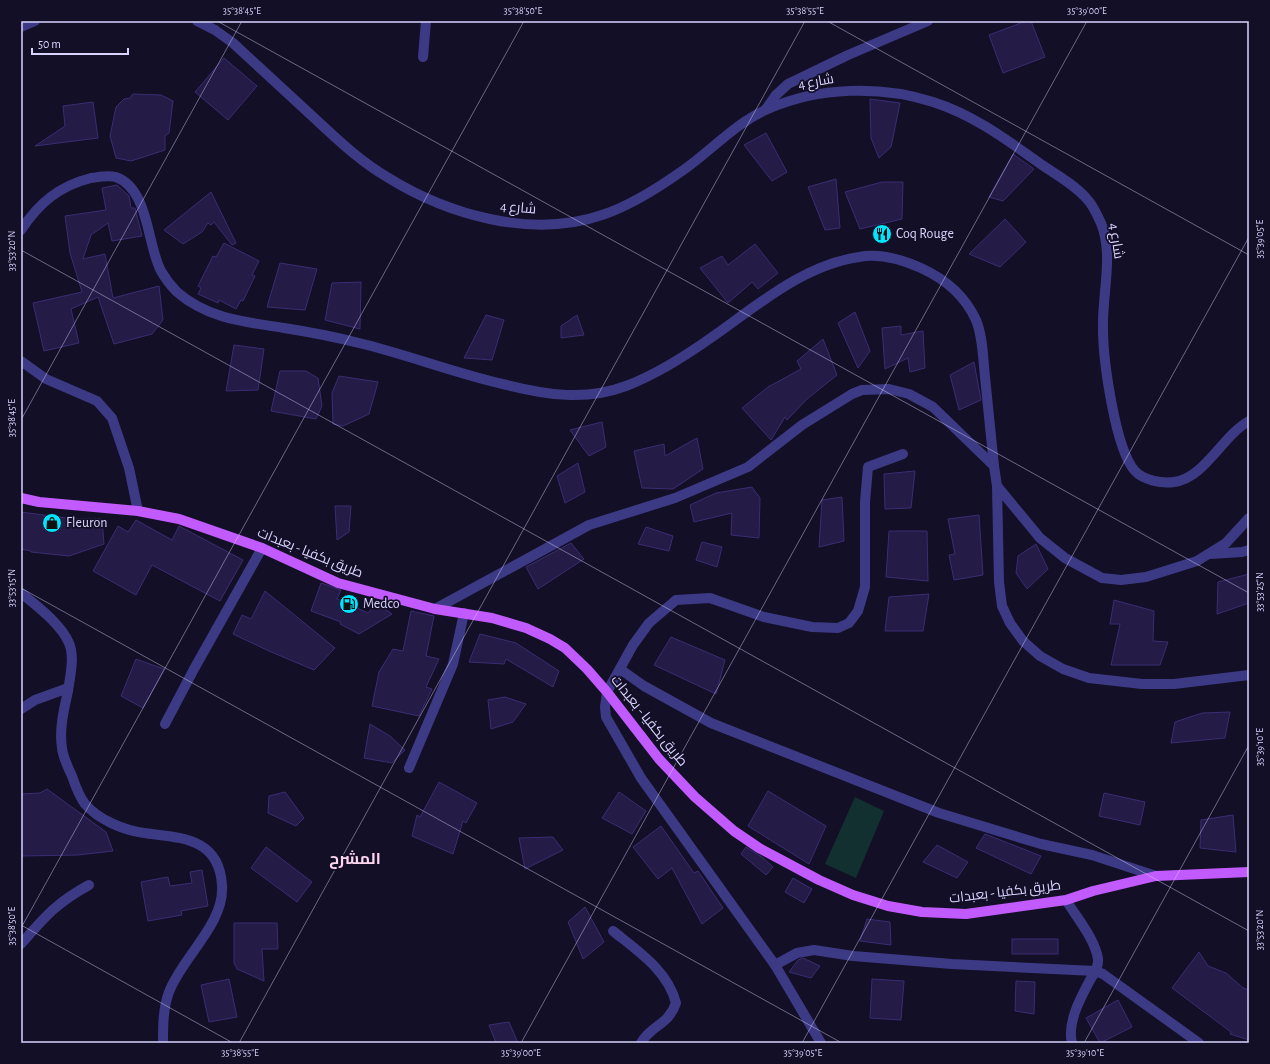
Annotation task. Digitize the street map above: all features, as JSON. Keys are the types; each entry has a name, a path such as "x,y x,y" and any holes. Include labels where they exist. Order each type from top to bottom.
{"main road":[{"name":"طريق بكفيا - بعبدات","path":"21,498 39,502 138,511 179,519 262,548 338,582 435,608 492,618 526,628 550,639 565,648 608,692 659,759 713,814 759,848 818,880 853,895 888,906 922,912 966,914 1066,900 1093,891 1156,876 1249,872"}],"street":[{"path":"21,27 35,21"},
{"name":"شارع 4","path":"196,21 215,30 233,43 340,142 369,166 417,194 459,210 492,220 523,224 572,223 602,215 628,204 683,170 736,128 766,110 805,97 840,92 885,92 929,100 951,108 972,118 1000,135 1084,195 1091,204 1103,227 1107,260 1103,329 1107,375 1124,450 1135,472 1143,478 1166,482 1185,479 1194,475 1229,437 1249,421"},
{"path":"423,57 426,21"},
{"path":"766,110 776,94 788,84 848,55 928,21"},
{"path":"21,230 32,214 63,187 94,178 112,176 128,183 142,209 161,271 177,291 216,315 356,342 485,380 525,389 559,394 589,395 623,387 660,371 711,338 773,293 806,275 832,264 861,256 884,257 908,263 939,278 951,286 963,299 976,321 982,350 997,486 999,582 1002,606 1010,623 1023,641 1040,656 1063,668 1089,678 1142,684 1174,684 1249,675"},
{"path":"21,361 46,379 97,401 112,418 129,468 138,511"},
{"path":"435,608 589,525 675,498 748,467 802,425 832,405 862,390 889,389 909,394 922,401 947,420 994,466"},
{"path":"821,1043 775,965 641,778 606,717 605,707 608,692 633,645 649,623 676,600 710,598 764,617 812,627 838,628 849,623 858,611 865,587 865,502 868,467 903,454"},
{"path":"997,486 1040,538 1065,558 1102,578 1122,580 1146,577 1197,561 1226,543 1249,518"},
{"path":"165,724 262,548"},
{"path":"1210,554 1242,552 1249,550"},
{"path":"21,593 51,619 69,643 71,670 62,730 62,748 76,786 85,804 99,816 125,828 190,839 207,850 216,860 222,885 221,897 216,914 208,929 179,970 169,992 164,1018 163,1043"},
{"path":"409,768 453,664 464,613"},
{"path":"620,669 644,686 711,723 939,813 1041,844 1099,857 1156,876"},
{"path":"21,709 35,700 68,688"},
{"path":"21,944 50,910 69,896 89,885"},
{"path":"1066,900 1093,944 1098,960 1095,971 1080,999 1073,1018 1072,1043"},
{"path":"613,931 647,959 664,977 673,993 676,1003 667,1019 650,1033 641,1043"},
{"path":"775,965 797,952 814,950 852,956 952,964 1095,971 1102,974 1199,1043"}],"green space":[{"path":"855,797 884,811 856,878 825,864"}],"building":[{"path":"1026,21 1031,21 1045,57 1003,73 989,35"},
{"path":"224,58 257,86 228,120 195,92"},
{"path":"133,94 161,95 173,101 169,133 165,136 165,150 131,161 116,158 110,136 116,107 124,99 130,98"},
{"path":"870,99 900,103 891,147 879,158 871,138"},
{"path":"93,102 98,138 35,146 65,126 63,106"},
{"path":"766,133 787,172 772,181 744,145"},
{"path":"1013,154 1034,169 1003,201 989,197"},
{"path":"836,179 840,228 825,230 808,187"},
{"path":"882,182 903,182 902,219 860,229 845,192"},
{"path":"117,185 129,196 131,208 135,208 142,236 112,241 108,223 91,235 83,259 105,254 113,298 159,286 163,320 152,334 114,344 98,297 71,309 79,343 44,351 33,303 82,292 70,253 65,216 106,210 102,188"},
{"path":"211,192 236,243 232,245 214,222 211,225 208,223 202,232 183,244 164,230"},
{"path":"1005,219 1026,242 1000,267 969,254"},
{"path":"224,243 259,261 252,275 255,276 243,301 241,300 236,309 219,300 218,303 198,294 201,288 198,286 213,256 216,257"},
{"path":"755,244 778,273 758,289 752,282 728,303 700,268 722,256 728,265"},
{"path":"280,263 317,269 305,310 267,307"},
{"path":"361,282 360,329 325,320 332,283"},
{"path":"855,312 870,351 858,368 838,323"},
{"path":"486,315 504,320 492,360 464,358"},
{"path":"577,315 584,335 561,338 561,326"},
{"path":"901,326 901,335 923,331 925,368 910,372 908,358 885,369 882,328"},
{"path":"823,339 837,375 807,399 787,420 785,417 771,440 742,408 768,387 801,369 797,361"},
{"path":"234,345 264,349 258,390 226,391"},
{"path":"974,362 981,400 959,410 950,375"},
{"path":"280,371 306,371 318,378 322,406 316,419 271,411"},
{"path":"339,376 378,382 369,414 343,426 333,424 332,393"},
{"path":"602,422 606,447 589,456 570,430"},
{"path":"697,438 703,469 673,489 642,488 634,451 664,444 665,456"},
{"path":"578,463 585,492 565,503 557,476"},
{"path":"915,471 911,508 885,509 884,474"},
{"path":"752,487 760,498 759,538 731,535 732,513 694,522 690,505 716,493"},
{"path":"842,497 844,541 819,547 822,500"},
{"path":"335,506 351,506 349,532 337,540"},
{"path":"21,512 74,519 102,519 104,544 69,556 31,552 21,549"},
{"path":"979,515 983,575 954,580 949,555 955,554 948,519"},
{"path":"136,520 172,540 179,526 243,560 220,601 152,565 136,595 93,571 118,526 128,532"},
{"path":"646,527 673,536 669,551 638,544"},
{"path":"889,531 927,531 928,581 886,577"},
{"path":"702,542 722,547 717,567 696,560"},
{"path":"571,543 584,559 538,589 526,567"},
{"path":"1036,544 1048,569 1027,589 1016,573 1018,556"},
{"path":"1249,574 1249,603 1217,614 1218,582"},
{"path":"321,583 341,590 337,599 368,613 377,603 392,614 359,634 340,624 341,622 311,611"},
{"path":"265,591 335,648 314,670 233,634 242,615 251,619"},
{"path":"929,594 923,631 885,631 889,597"},
{"path":"1114,600 1154,611 1153,641 1168,642 1160,665 1111,665 1120,624 1110,624"},
{"path":"411,611 434,616 426,656 439,659 426,687 432,689 419,716 372,706 379,672 393,649 403,651"},
{"path":"480,634 516,643 559,671 553,687 506,659 504,664 469,662"},
{"path":"671,637 725,660 716,694 654,665"},
{"path":"136,659 164,669 143,708 121,696"},
{"path":"505,697 526,704 513,722 491,729 488,700"},
{"path":"1230,712 1225,738 1171,743 1175,722 1202,713"},
{"path":"370,724 390,736 405,750 392,763 364,758"},
{"path":"439,782 477,803 466,823 463,821 453,854 412,836 417,815 420,817"},
{"path":"47,789 106,832 113,851 78,855 21,856 21,794 40,793"},
{"path":"768,791 826,826 809,864 748,826"},
{"path":"285,792 304,818 296,826 268,813 269,796"},
{"path":"619,792 646,811 632,834 602,818"},
{"path":"1104,793 1145,802 1140,825 1099,816"},
{"path":"1233,815 1236,852 1200,848 1201,820"},
{"path":"661,826 694,873 698,871 723,908 702,924 672,868 658,879 633,847"},
{"path":"985,834 1041,856 1031,874 976,848"},
{"path":"553,837 563,850 525,869 519,838"},
{"path":"937,845 968,862 957,878 923,862"},
{"path":"266,847 312,882 297,902 251,868"},
{"path":"746,847 762,857 773,867 766,875 741,854"},
{"path":"202,870 208,906 181,911 182,915 148,921 141,882 168,877 170,886 192,883 190,872"},
{"path":"793,878 812,889 804,903 785,892"},
{"path":"585,907 604,942 583,959 568,922"},
{"path":"867,919 890,922 891,945 860,941"},
{"path":"234,923 277,923 278,949 262,949 264,981 237,969 234,963"},
{"path":"1012,939 1058,939 1058,954 1012,954"},
{"path":"1199,952 1208,966 1226,973 1243,988 1249,990 1249,1040 1230,1034 1231,1032 1172,988"},
{"path":"803,958 820,966 811,978 789,972 798,960"},
{"path":"229,979 237,1017 209,1022 201,985"},
{"path":"872,979 904,981 901,1020 870,1018"},
{"path":"1016,981 1035,982 1034,1014 1015,1011"},
{"path":"1118,1000 1132,1027 1100,1043 1086,1018"},
{"path":"509,1022 518,1043 496,1043 489,1025"}],"place":[{"name":"Coq Rouge","path":"882,234"},
{"name":"Fleuron","path":"52,523"},
{"name":"Medco","path":"349,604"}],"district":[{"name":"المشرح","path":"355,859"}]}
